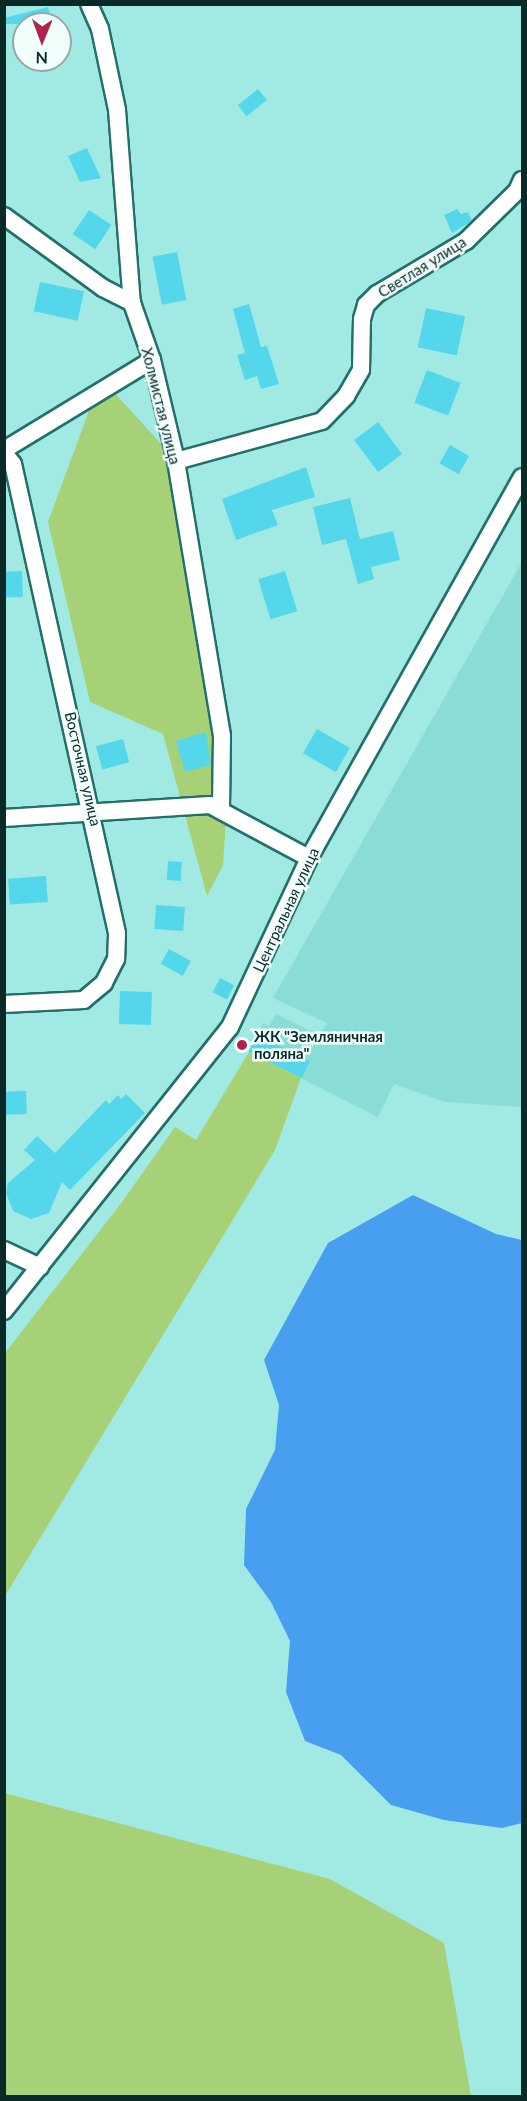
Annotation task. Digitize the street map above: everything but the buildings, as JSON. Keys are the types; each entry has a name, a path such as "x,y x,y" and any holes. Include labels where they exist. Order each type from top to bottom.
{"street":[{"name":"Холмистая улица","path":"89,4 100,29 117,110 132,303 152,360 176,461 222,736 221,810"},
{"name":"Светлая улица","path":"176,461 291,433 322,421 346,396 361,370 362,319 366,305 377,294 466,241 517,191 522,180"},
{"path":"4,216 94,282 132,303"},
{"path":"4,451 152,360"},
{"name":"Восточная улица","path":"4,451 13,464 93,813 117,934 116,959 104,983 84,1000 4,1004"},
{"name":"Центральная улица","path":"4,1311 230,1027 309,858 522,477"},
{"path":"4,818 210,805 309,858"},
{"path":"4,1251 40,1267"}],"shaded area":[{"path":"522,562 522,1107 445,1102 394,1084 378,1117 249,1052 263,1023 269,1026 276,1014 319,1035 327,1023 273,998"}],"green space":[{"path":"101,378 163,446 232,729 223,865 207,896 163,734 90,702 48,522"},
{"path":"249,1052 301,1078 275,1150 5,1596 5,1353 122,1202 175,1127 196,1140"},
{"path":"4,1793 330,1879 444,1943 471,2096 5,2096"}],"water":[{"path":"413,1195 496,1234 522,1240 522,1823 502,1828 444,1820 391,1805 341,1755 305,1741 286,1692 290,1641 271,1602 244,1565 246,1509 275,1450 279,1405 264,1360 328,1243"}],"place":[{"name":"ЖК \"Земляничная поляна\"","path":"242,1045"}]}
